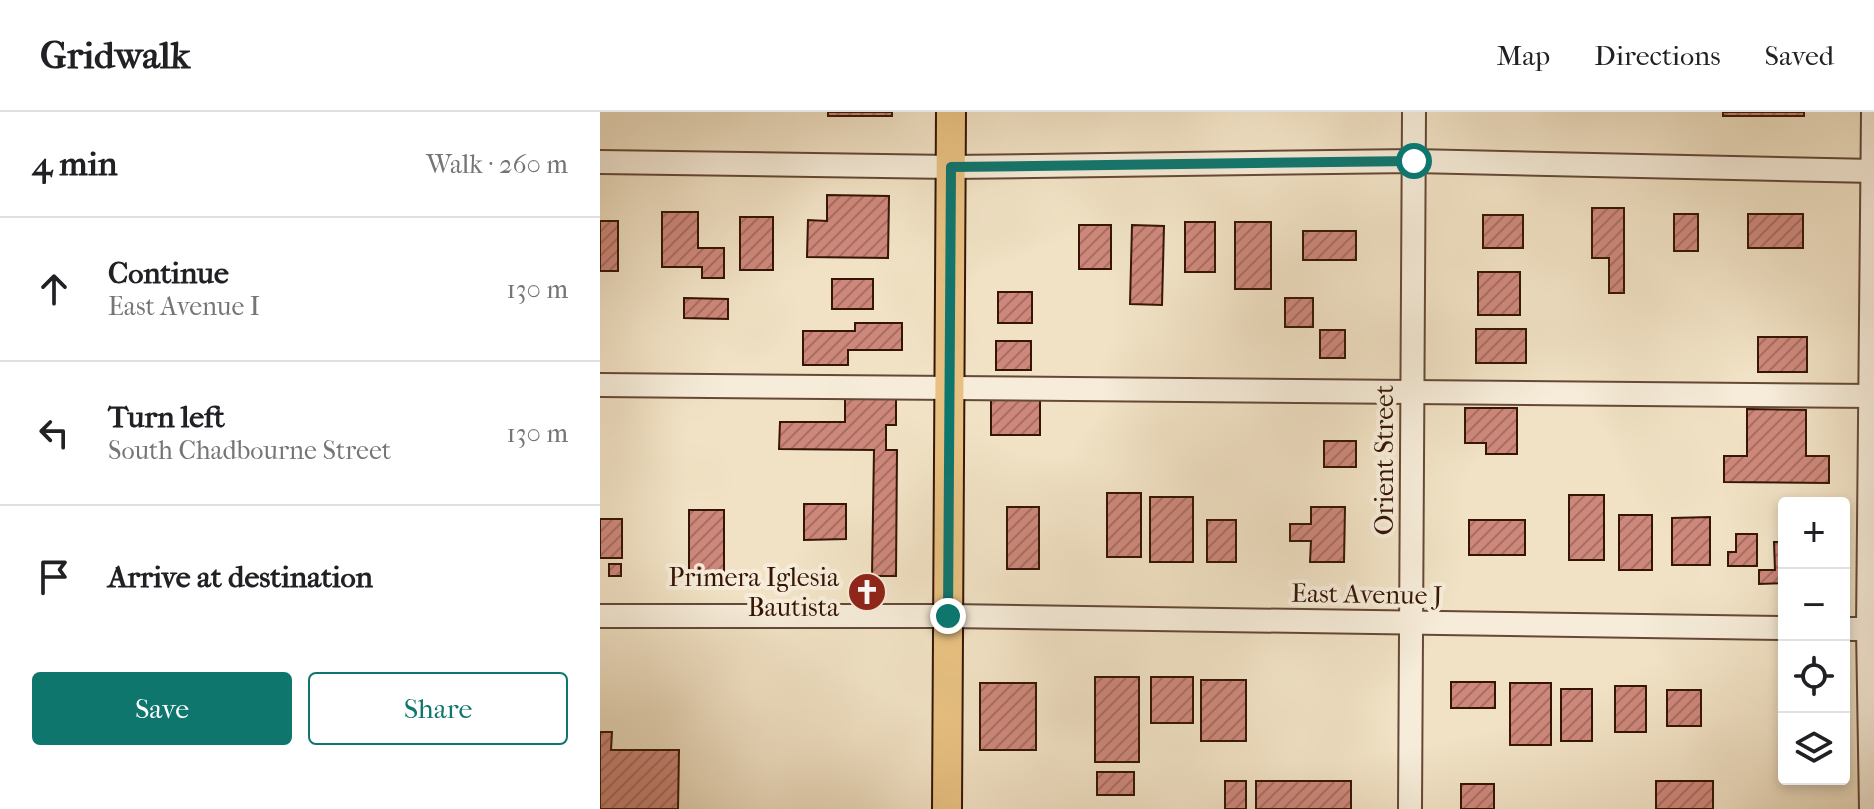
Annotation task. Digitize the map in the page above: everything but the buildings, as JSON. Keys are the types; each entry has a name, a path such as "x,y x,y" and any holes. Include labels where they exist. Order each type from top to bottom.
{"main road":[{"path":"947,809 951,112"}],"street":[{"name":"Orient Street","path":"1410,809 1414,112"},
{"path":"1871,809 1873,112"},
{"path":"600,162 951,167 1414,161 1873,171"},
{"path":"600,385 1872,396"},
{"name":"East Avenue J","path":"600,616 948,616 1778,628"},
{"path":"1850,629 1871,629"}],"place":[{"name":"Primera Iglesia Bautista","path":"867,592"}],"route":[{"path":"948,616 951,167 1414,161"}]}
